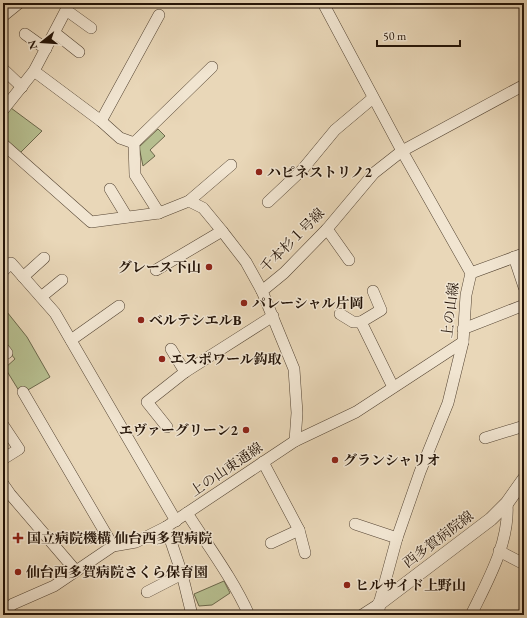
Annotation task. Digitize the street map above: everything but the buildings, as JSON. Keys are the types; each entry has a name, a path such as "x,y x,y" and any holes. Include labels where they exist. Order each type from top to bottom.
{"street":[{"path":"4,12 19,3"},
{"name":"上の山線","path":"323,3 402,151 471,273 466,295 463,342 448,403 420,472 397,538 380,611"},
{"path":"3,110 34,71 66,10 91,28"},
{"path":"101,121 159,15"},
{"path":"55,33 79,52"},
{"path":"25,34 46,49"},
{"path":"159,213 135,175 134,143 212,67"},
{"path":"3,69 22,86"},
{"path":"34,71 101,121 120,138 134,143"},
{"path":"402,151 524,85"},
{"path":"268,202 302,170 335,130 373,98"},
{"path":"3,144 91,222 159,213 190,201 231,165"},
{"name":"千本杉１号線","path":"295,441 297,413 294,369 262,290 284,273 327,229 374,173 402,151"},
{"path":"110,189 127,217"},
{"path":"190,201 203,208 222,231 246,262 262,290"},
{"path":"327,229 349,260"},
{"path":"156,270 222,231"},
{"path":"471,273 519,255 524,287"},
{"path":"24,277 44,258"},
{"path":"3,270 11,263 55,313 176,521"},
{"path":"41,297 62,280"},
{"path":"340,314 353,322 361,322 381,310 373,291"},
{"path":"463,329 524,305"},
{"path":"71,340 119,306"},
{"path":"167,427 147,402 185,372 273,316"},
{"path":"361,322 393,387"},
{"name":"上の山東通線","path":"3,612 14,604 54,586 113,546 136,542 166,527 295,441 356,412 463,342"},
{"path":"3,348 6,352 3,355"},
{"path":"171,348 185,372"},
{"path":"23,392 113,546"},
{"path":"3,425 19,449 3,459"},
{"path":"485,438 524,426"},
{"path":"263,462 298,530 305,553"},
{"path":"3,484 76,571"},
{"name":"西多賀病院線","path":"362,615 380,611 491,519 522,485"},
{"path":"471,615 495,565 508,520 507,503"},
{"path":"187,513 244,603 249,615"},
{"path":"355,524 397,538"},
{"path":"166,527 182,574 192,615"},
{"path":"271,542 298,530"},
{"path":"499,551 524,564"},
{"path":"147,592 182,574"}],"green space":[{"path":"11,108 42,131 19,154 3,139 3,118"},
{"path":"158,129 165,136 150,150 155,156 143,166 139,147"},
{"path":"3,307 27,337 50,377 21,394 5,368 15,359 3,344"},
{"path":"224,581 230,593 212,605 199,606 194,594"}],"place":[{"name":"ハピネストリノ2","path":"259,172"},
{"name":"グレース下山","path":"209,267"},
{"name":"パレーシャル片岡","path":"244,303"},
{"name":"ベルテシエルB","path":"141,320"},
{"name":"エスポワール鈎取","path":"162,359"},
{"name":"エヴァーグリーン2","path":"246,430"},
{"name":"グランシャリオ","path":"335,460"},
{"name":"国立病院機構 仙台西多賀病院","path":"18,538"},
{"name":"仙台西多賀病院さくら保育園","path":"18,572"},
{"name":"ヒルサイド上野山","path":"347,585"}]}
